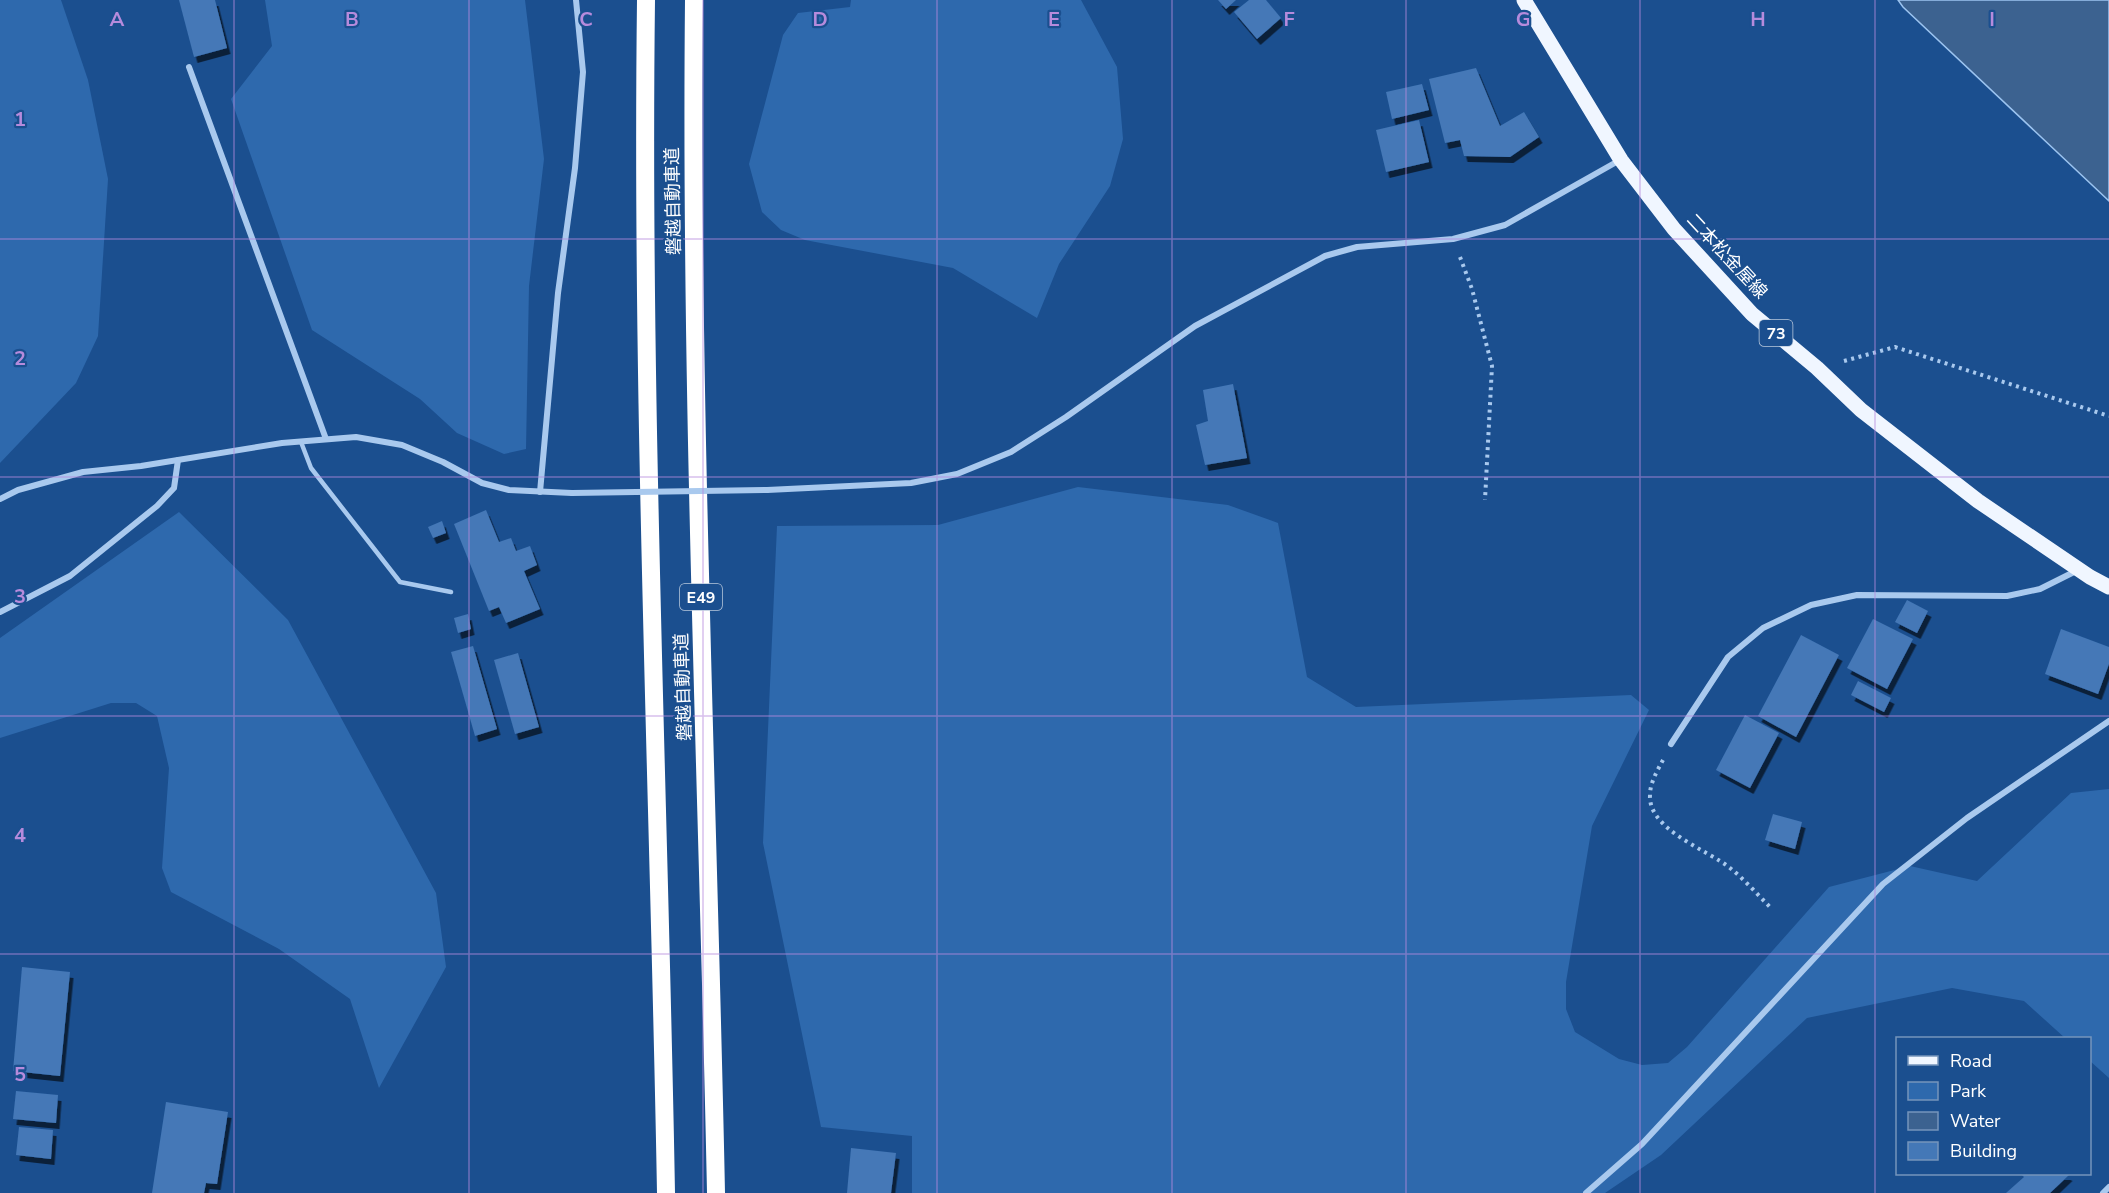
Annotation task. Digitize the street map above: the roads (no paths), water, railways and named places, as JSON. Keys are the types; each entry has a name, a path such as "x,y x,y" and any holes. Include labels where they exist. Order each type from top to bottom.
{"highway":[{"name":"磐越自動車道","path":"646,0 644,122 648,470 666,1193"},
{"name":"磐越自動車道","path":"694,0 693,125 697,444 716,1193"}],"main road":[{"name":"二本松金屋線","path":"1524,0 1621,160 1674,229 1752,314 1817,368 1861,410 1978,501 2109,587"}],"street":[{"path":"540,492 556,316 575,168 583,72 576,0"},
{"path":"189,67 327,439"},
{"path":"0,499 18,490 83,472 178,460 282,443 356,437 402,445 443,462 482,483 509,490 540,492 767,490 911,483 957,474 1011,452 1066,417 1195,326 1325,256 1358,247 1453,239 1505,225 1621,160"},
{"path":"0,612 70,576 157,506 174,488 178,460"},
{"path":"1671,744 1728,657 1763,628 1811,605 1857,595 2007,596 2040,589 2079,569"},
{"path":"1586,1193 1642,1144 1883,884 1967,818 2109,721"},
{"path":"2103,1193 2109,1187"}],"lane":[{"path":"301,442 311,468 400,582 451,592"}],"water":[{"path":"1898,0 2109,0 2109,201 1903,7"}]}
